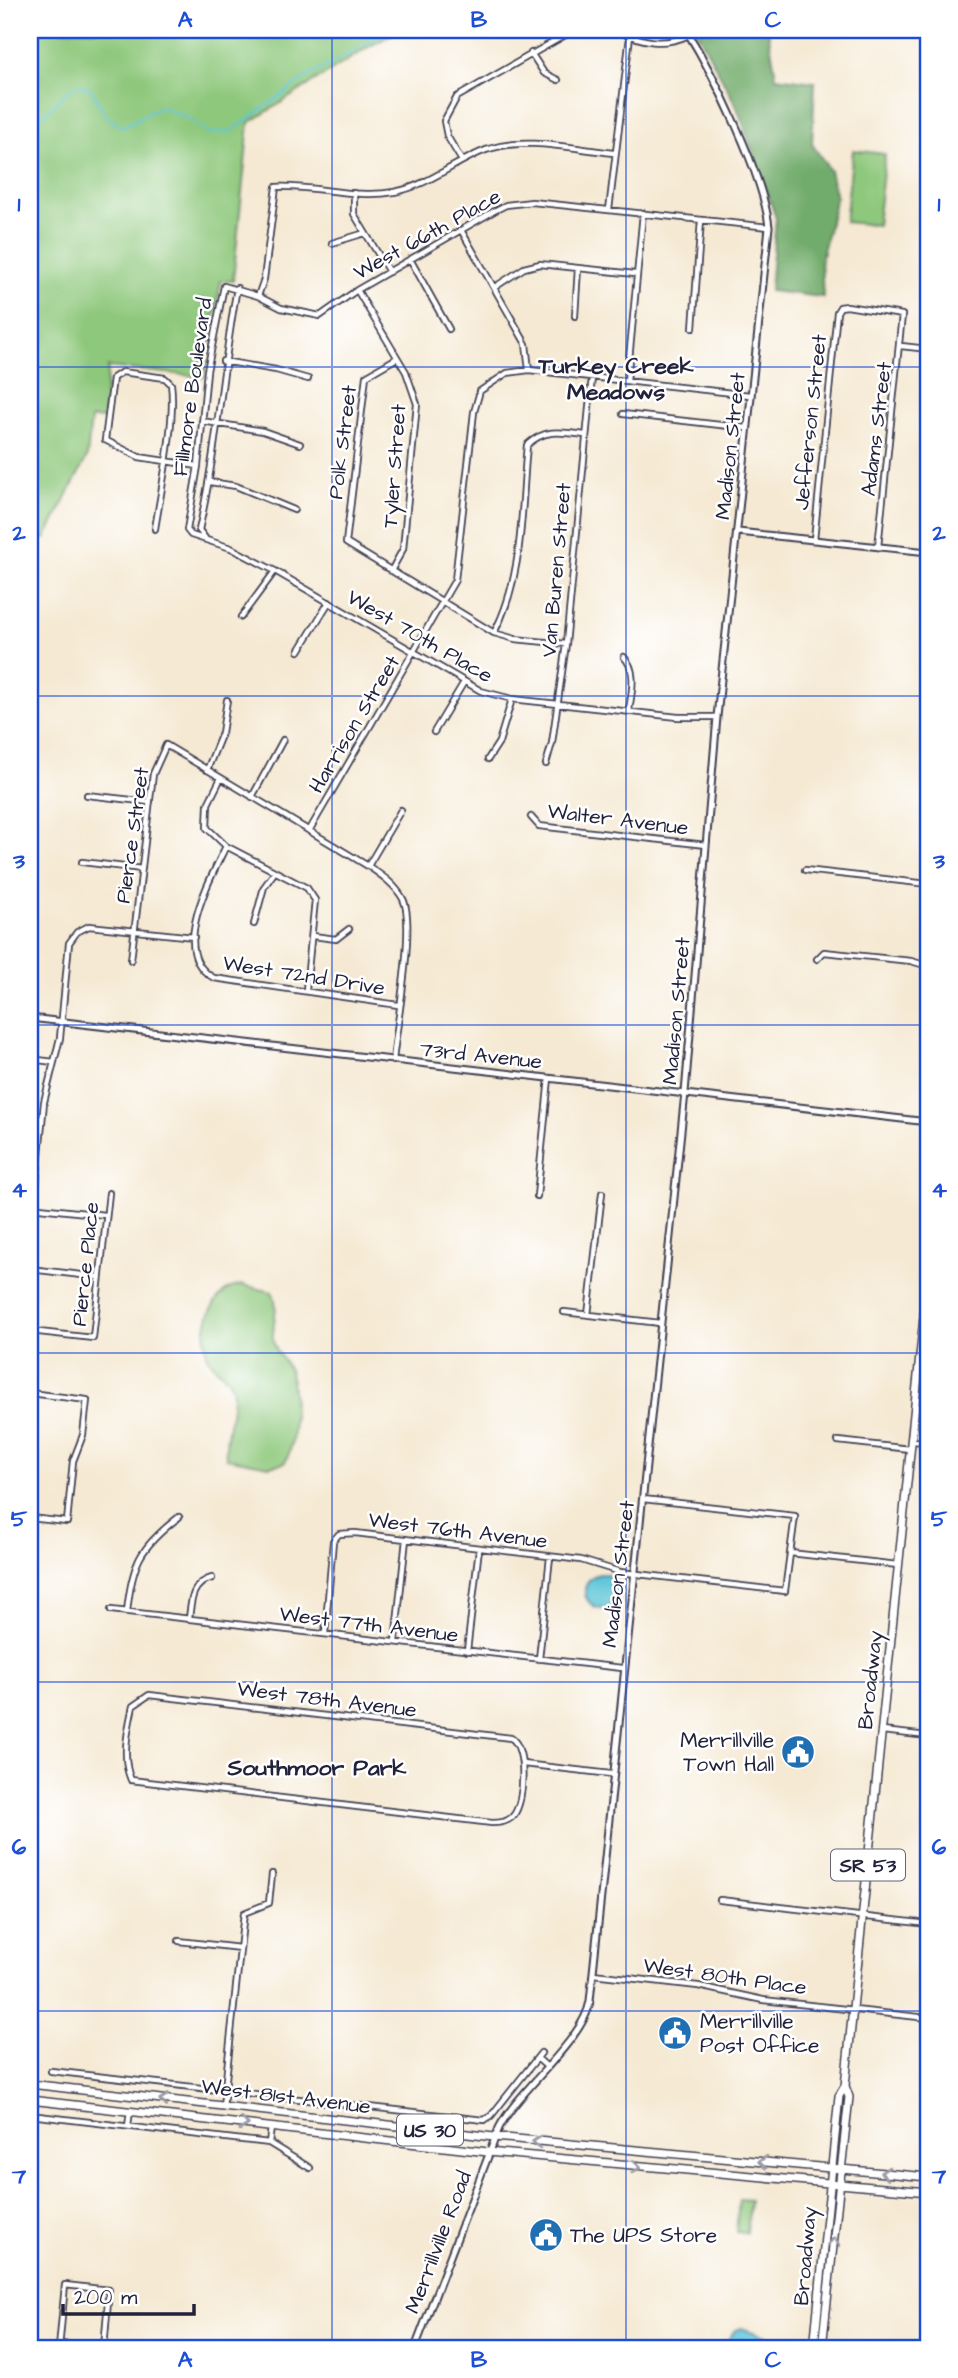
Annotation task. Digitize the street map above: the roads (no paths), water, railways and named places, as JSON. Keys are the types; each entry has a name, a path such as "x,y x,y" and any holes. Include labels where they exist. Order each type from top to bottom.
{"main road":[{"name":"Broadway","path":"814,2348 839,2096 845,2086 928,1279"},
{"name":"West 81st Avenue","path":"30,2084 494,2137 831,2168"},
{"name":"Broadway","path":"822,2348 849,2097 845,2086"},
{"name":"West 81st Avenue","path":"30,2100 488,2152 830,2184"},
{"name":"US 30","path":"831,2168 928,2177"},
{"name":"US 30","path":"830,2184 928,2192"}],"street":[{"path":"462,161 447,135 444,121 448,109 457,97 574,30"},
{"path":"617,30 630,36 666,44 688,32"},
{"name":"Madison Street","path":"588,2010 632,1573 643,1499 685,1093 718,717 769,227 767,210 746,154 688,32"},
{"path":"609,209 630,36"},
{"path":"531,53 544,73 558,80"},
{"path":"258,296 264,279 276,187 354,193 404,190 489,149 527,144 614,153"},
{"path":"354,193 354,214 389,272"},
{"name":"West 66th Place","path":"237,288 281,307 320,316 358,290 494,211 533,202 769,227"},
{"path":"626,381 643,213"},
{"path":"693,328 701,220"},
{"path":"461,230 526,344 529,370 750,395"},
{"path":"332,243 365,233"},
{"path":"410,259 449,328"},
{"path":"495,287 524,268 540,264 635,274"},
{"path":"575,316 579,268"},
{"name":"Fillmore Boulevard","path":"224,285 237,288 223,361 210,482 200,530 205,538 191,535 187,530 198,466 207,370 224,285"},
{"name":"Tyler Street","path":"358,290 397,358 417,404 403,549 391,571"},
{"name":"Adams Street","path":"840,307 902,315 901,346 878,547"},
{"name":"Jefferson Street","path":"814,541 840,307"},
{"path":"901,346 928,349"},
{"name":"Polk Street","path":"391,571 346,543 366,376 397,358"},
{"path":"223,361 276,370 307,379"},
{"name":"Harrison Street","path":"309,831 455,580 474,412 480,391 507,373 529,370"},
{"path":"155,529 164,462 172,392 171,384 165,378 122,372 113,378 105,440 139,457 164,462 198,466"},
{"name":"Van Buren Street","path":"546,764 566,644 592,377"},
{"path":"623,414 747,428"},
{"path":"202,421 263,431 300,444"},
{"path":"494,633 506,612 514,583 527,445 534,439 555,431 585,435"},
{"path":"210,482 236,486 294,510"},
{"path":"738,532 928,552"},
{"name":"West 70th Place","path":"205,538 275,571 481,691 512,699 678,717 718,717"},
{"path":"241,617 275,571"},
{"path":"391,571 494,633 515,639 566,644"},
{"path":"299,651 329,602"},
{"path":"624,657 631,664 629,711"},
{"path":"434,732 464,682"},
{"path":"488,759 499,742 512,699"},
{"path":"226,701 222,733 206,770 368,866 395,889 403,900 407,913 393,1061"},
{"path":"252,797 283,740"},
{"name":"Pierce Street","path":"131,960 153,774 166,745 206,770"},
{"path":"221,778 206,815 207,828 226,846 307,888 315,900 306,990"},
{"path":"87,795 150,802"},
{"path":"368,866 401,810"},
{"name":"Walter Avenue","path":"531,817 539,826 706,845"},
{"path":"105,1215 32,1207 42,1119 62,1021 69,943 78,932 89,926 194,937 205,891 226,846"},
{"path":"82,862 142,869"},
{"path":"805,870 928,884"},
{"path":"254,925 264,887 274,873"},
{"path":"313,936 336,939 349,929"},
{"name":"West 72nd Drive","path":"194,937 193,957 200,971 214,978 398,1005"},
{"path":"817,959 824,952 912,961 928,966"},
{"name":"73rd Avenue","path":"30,1018 928,1122"},
{"path":"30,1059 54,1062"},
{"path":"537,1196 548,1078"},
{"path":"30,1118 42,1119"},
{"name":"Pierce Place","path":"30,1331 93,1338 109,1193"},
{"path":"588,1315 603,1193"},
{"path":"30,1269 99,1277"},
{"path":"564,1312 660,1323"},
{"path":"30,1393 87,1400 83,1435 73,1461 66,1522 30,1518"},
{"path":"838,1441 911,1445 928,1442"},
{"path":"643,1499 795,1516 790,1553 899,1565"},
{"path":"127,1612 131,1575 138,1558 156,1534 179,1517"},
{"name":"West 76th Avenue","path":"325,1634 333,1541 339,1534 406,1539 580,1560 606,1570 785,1591 790,1553"},
{"path":"395,1643 406,1539"},
{"path":"467,1651 479,1548"},
{"path":"539,1659 551,1557"},
{"path":"189,1619 196,1587 202,1580 212,1578"},
{"name":"West 77th Avenue","path":"111,1610 622,1668"},
{"name":"West 78th Avenue","path":"161,1695 511,1738 520,1746 523,1764 518,1805 511,1819 492,1823 131,1780 126,1755 133,1706 141,1699 161,1695"},
{"path":"882,1731 928,1736"},
{"path":"523,1764 611,1774"},
{"path":"223,2107 244,1913 268,1903 272,1874"},
{"path":"720,1900 928,1924"},
{"path":"179,1941 240,1948"},
{"name":"West 80th Place","path":"593,1974 698,1986 763,2000 928,2018"},
{"name":"Merrillville Road","path":"415,2348 494,2137 512,2106 579,2027 588,2010"},
{"path":"51,2071 484,2120 491,2116 539,2056 546,2066"},
{"path":"92,2091 93,2076"},
{"path":"318,2118 319,2102"},
{"path":"128,2126 130,2111"},
{"path":"30,2115 269,2143 310,2168"},
{"name":"West 81st Avenue","path":"269,2143 271,2127"},
{"path":"65,2285 109,2290 104,2348 60,2346 65,2285"}],"water":[{"path":"602,1574 614,1579 619,1591 614,1603 602,1608 590,1603 585,1591 590,1579"},
{"path":"741,2328 766,2336 767,2348 724,2348 734,2331"}],"waterway":[{"path":"30,128 71,88 80,85 91,89 106,116 122,127 160,107 188,118 209,133 230,132 307,77 391,30"}],"place":[{"name":"Merrillville Town Hall","path":"798,1752"},
{"name":"Merrillville Post Office","path":"675,2033"},
{"name":"The UPS Store","path":"546,2235"}],"district":[{"name":"Turkey Creek Meadows","path":"616,378"},
{"name":"Southmoor Park","path":"317,1767"}]}
